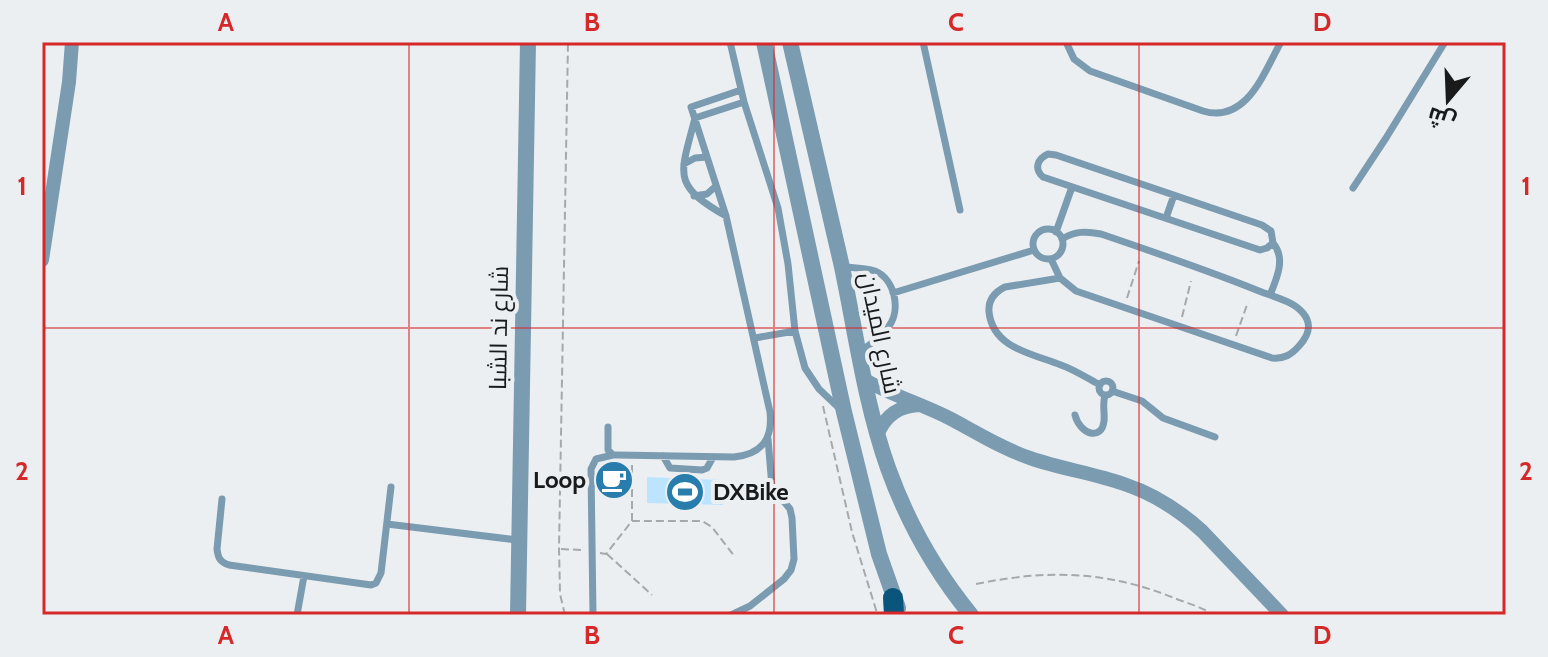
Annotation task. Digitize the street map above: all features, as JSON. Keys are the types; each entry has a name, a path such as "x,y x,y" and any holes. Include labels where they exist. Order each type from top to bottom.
{"street":[{"path":"42,260 69,82 72,42"},
{"name":"شارع ند الشبا","path":"518,615 528,42"},
{"path":"764,42 844,412 879,554 896,609"},
{"name":"شارع الميدان","path":"790,42 865,380 888,466 915,530 946,582 971,615"},
{"path":"865,380 1030,458 1122,483 1156,497 1202,531 1282,615"},
{"path":"878,433 894,412 919,405"}],"lane":[{"path":"730,42 760,158 778,208 795,331 805,368 819,389 844,412"},
{"path":"923,42 960,210"},
{"path":"1066,42 1074,59 1090,71 1218,114 1232,111 1244,103 1281,42"},
{"path":"1353,188 1445,42"},
{"path":"731,615 750,606 784,579 794,559 790,509 772,487 768,439 770,412 755,338 726,216 691,107 741,90"},
{"path":"695,118 744,102"},
{"path":"695,118 684,164 685,181 694,196 726,216"},
{"path":"1270,295 1280,258 1273,235 1266,226 1052,154 1041,159 1037,166 1040,175 1260,250 1273,243"},
{"path":"684,164 695,158 707,157"},
{"path":"694,196 707,194 716,186"},
{"path":"1051,259 1060,278 1076,291 1266,356 1278,359 1290,355 1309,331 1305,316 1295,306 1101,234 1083,231 1059,235 1050,229 1040,232 1033,240 1034,250 1041,258 1051,259 1060,254 1059,235 1072,187"},
{"path":"1166,218 1174,195"},
{"path":"893,293 1034,250"},
{"path":"842,267 880,273 891,285 893,293 895,307 892,321 859,353"},
{"path":"1060,278 1005,287 990,301 989,308 992,321 1004,340 1016,349 1063,365 1100,385 1110,382 1113,387 1103,407 1104,423 1099,431 1084,432 1078,426 1075,415"},
{"path":"755,338 795,331"},
{"path":"1109,393 1142,401 1163,418 1215,437"},
{"path":"608,427 607,446 613,455"},
{"path":"593,615 591,469 596,459 613,455 744,456 754,452 768,439"},
{"path":"663,456 673,469 702,470 707,468 713,457"},
{"path":"222,499 217,556 222,562 365,585 376,583 381,573 391,487"},
{"path":"387,524 520,540"},
{"path":"297,615 304,576"},
{"path":"746,615 750,606"}],"path":[{"path":"565,615 560,594 559,548 568,42"},
{"path":"1124,307 1139,261"},
{"path":"1180,326 1191,281"},
{"path":"1233,344 1248,302"},
{"path":"819,389 852,532 878,615"},
{"path":"606,554 632,521 632,456"},
{"path":"632,521 702,521 712,527 735,557"},
{"path":"559,548 606,554 652,595"},
{"path":"976,584 1018,576 1086,575 1164,593 1214,615"}],"shaded area":[{"name":"DXBike","path":"647,477 722,480 723,505 647,503"}],"place":[{"name":"Loop","path":"614,480"},
{"name":"DXBike","path":"685,492"}]}
